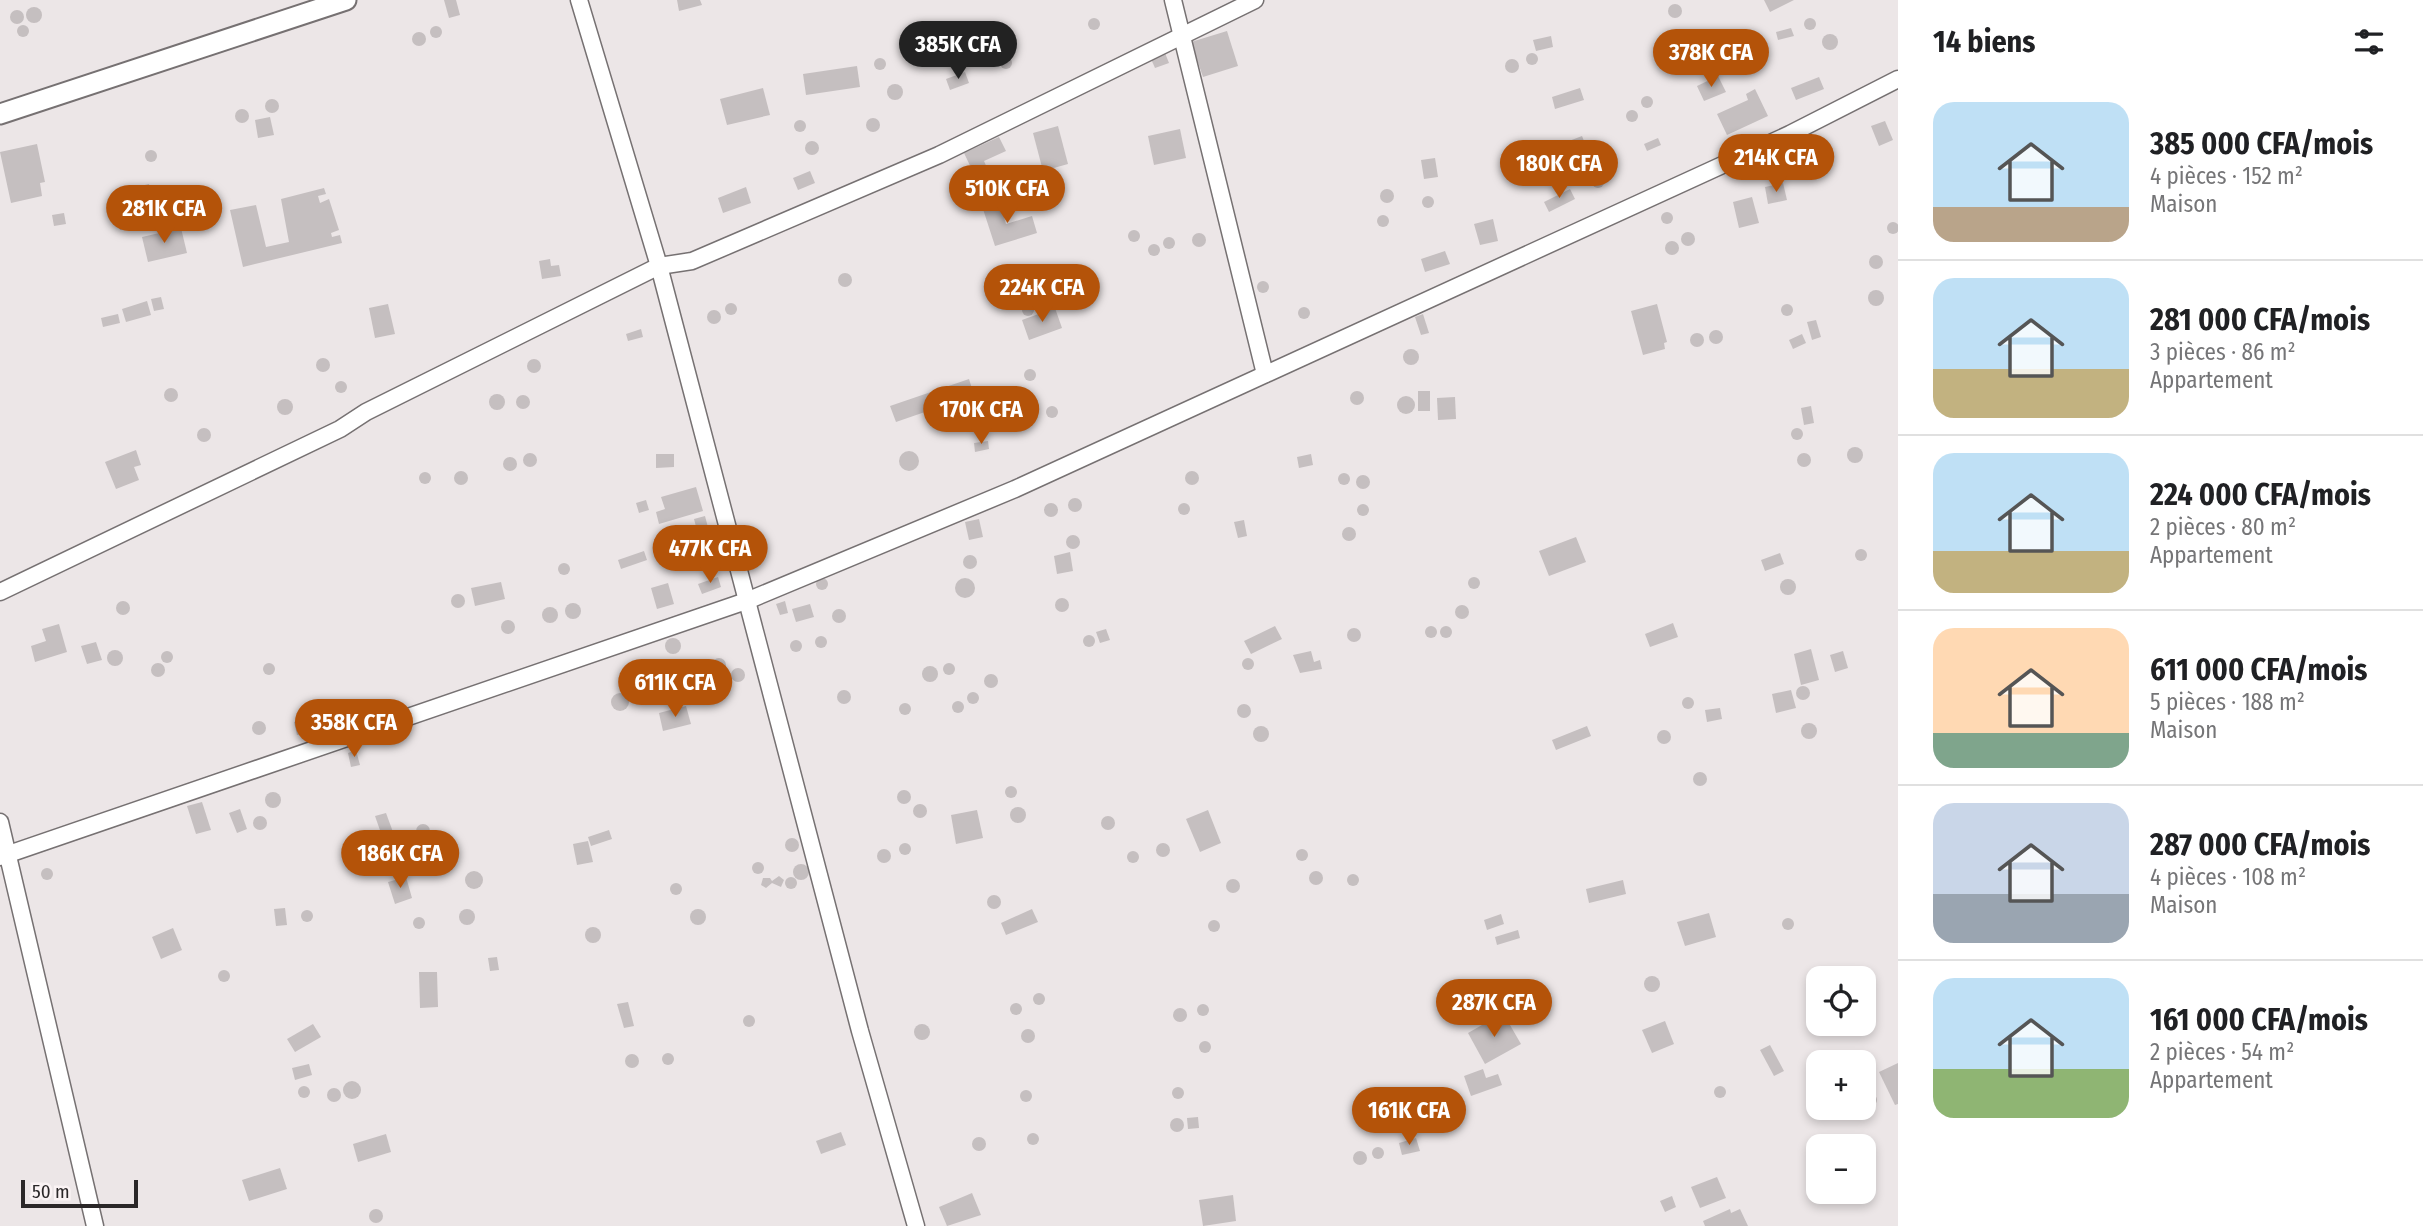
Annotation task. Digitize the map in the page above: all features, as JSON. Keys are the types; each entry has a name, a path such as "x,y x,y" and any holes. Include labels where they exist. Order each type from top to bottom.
{"street":[{"path":"0,114 346,0"},
{"path":"579,0 659,266 749,600 860,1031 916,1226"},
{"path":"1173,0 1184,35 1265,374"},
{"path":"0,592 340,429 366,412 659,266 692,261 927,160 1255,0"},
{"path":"4,856 749,600 1015,489 1790,134 1898,79"},
{"path":"0,822 4,856 95,1226"}],"building":[{"path":"444,0 456,0 460,15 449,18"},
{"path":"677,0 700,0 702,5 679,11"},
{"path":"1764,0 1794,0 1770,12"},
{"path":"1672,4 1678,4 1682,11 1678,18 1672,18 1668,14 1668,8"},
{"path":"34,7 42,15 34,23 26,15"},
{"path":"17,10 22,12 22,22 17,24 12,22 10,17 12,12"},
{"path":"1094,18 1100,24 1094,30 1088,24"},
{"path":"1810,18 1816,24 1810,30 1804,24"},
{"path":"23,25 29,31 23,37 17,31"},
{"path":"436,26 442,32 436,38 430,32"},
{"path":"989,27 994,44 966,51 962,34"},
{"path":"1791,28 1794,36 1778,40 1776,32"},
{"path":"1227,31 1238,66 1203,77 1191,42"},
{"path":"416,32 422,32 426,39 422,46 416,46 412,42 412,36"},
{"path":"1743,33 1747,44 1730,49 1726,38"},
{"path":"1830,34 1838,42 1830,50 1822,42"},
{"path":"1551,36 1553,47 1536,51 1533,40"},
{"path":"1165,53 1169,63 1155,68 1151,59"},
{"path":"1532,53 1538,59 1532,65 1526,59"},
{"path":"1006,57 1012,63 1006,69 1000,63"},
{"path":"880,58 886,64 880,70 874,64"},
{"path":"1512,59 1517,61 1517,71 1512,73 1507,71 1505,66 1507,61"},
{"path":"857,66 860,87 806,95 803,74"},
{"path":"965,72 969,83 950,90 946,79"},
{"path":"1718,76 1726,92 1704,101 1697,86"},
{"path":"1819,77 1824,89 1796,100 1791,88"},
{"path":"895,84 903,92 895,100 887,92"},
{"path":"763,88 770,115 727,125 720,99"},
{"path":"1580,88 1584,100 1555,109 1552,97"},
{"path":"1755,89 1768,116 1727,135 1717,114 1748,100 1746,94"},
{"path":"1647,96 1653,102 1647,108 1641,102"},
{"path":"269,99 275,99 279,106 275,113 269,113 265,109 265,103"},
{"path":"242,109 247,111 247,121 242,123 237,121 235,116 237,111"},
{"path":"1632,110 1638,116 1632,122 1626,116"},
{"path":"270,117 274,135 258,138 255,120"},
{"path":"870,118 876,118 880,125 876,132 870,132 866,128 866,122"},
{"path":"795,121 805,121 805,131 795,131"},
{"path":"1885,121 1893,140 1879,146 1871,126"},
{"path":"1058,126 1068,164 1043,171 1033,133"},
{"path":"1180,129 1186,158 1154,165 1148,136"},
{"path":"1582,136 1586,146 1573,151 1569,141"},
{"path":"999,137 1006,151 984,161 988,170 975,176 964,153"},
{"path":"1658,138 1661,145 1647,151 1644,144"},
{"path":"809,141 815,141 819,148 815,155 809,155 805,151 805,145"},
{"path":"37,144 45,182 40,183 42,196 11,203 0,152"},
{"path":"151,150 157,156 151,162 145,156"},
{"path":"1435,158 1438,177 1424,179 1421,160"},
{"path":"1786,166 1789,179 1779,181 1776,169"},
{"path":"810,171 815,183 798,190 793,178"},
{"path":"1562,172 1568,178 1562,184 1556,178"},
{"path":"1598,176 1604,182 1598,188 1592,182"},
{"path":"1045,183 1050,197 1028,205 1023,190"},
{"path":"1783,183 1787,200 1768,204 1765,187"},
{"path":"149,184 153,201 169,198 174,217 120,230 111,193"},
{"path":"746,187 751,203 723,213 718,198"},
{"path":"324,188 326,194 318,196 320,203 329,199 339,230 331,233 332,237 340,235 342,243 243,267 230,210 256,205 266,247 289,242 281,199"},
{"path":"1387,189 1392,191 1392,201 1387,203 1382,201 1380,196 1382,191"},
{"path":"1570,189 1575,199 1549,212 1544,202"},
{"path":"1428,196 1434,202 1428,208 1422,202"},
{"path":"1752,197 1759,223 1739,228 1733,202"},
{"path":"999,200 1006,224 1032,216 1037,233 995,246 982,206"},
{"path":"64,213 66,224 54,226 52,215"},
{"path":"1662,213 1672,213 1672,223 1662,223"},
{"path":"1378,216 1388,216 1388,226 1378,226"},
{"path":"1493,219 1498,241 1480,245 1474,224"},
{"path":"1889,224 1897,224 1897,232 1889,232"},
{"path":"181,228 187,253 148,262 142,237"},
{"path":"1134,230 1140,236 1134,242 1128,236"},
{"path":"1688,232 1693,234 1693,244 1688,246 1683,244 1681,239 1683,234"},
{"path":"1199,233 1204,235 1204,245 1199,247 1194,245 1192,240 1194,235"},
{"path":"1169,237 1175,243 1169,249 1163,243"},
{"path":"1669,241 1675,241 1679,248 1675,255 1669,255 1665,251 1665,245"},
{"path":"1154,244 1160,250 1154,256 1148,250"},
{"path":"1445,251 1450,264 1425,272 1421,259"},
{"path":"1876,255 1881,257 1881,267 1876,269 1871,267 1869,262 1871,257"},
{"path":"550,259 551,266 559,265 561,276 542,279 539,261"},
{"path":"842,273 848,273 852,280 848,287 842,287 838,283 838,277"},
{"path":"1258,282 1268,282 1268,292 1258,292"},
{"path":"1876,290 1882,292 1882,304 1876,306 1870,304 1868,298 1870,292"},
{"path":"161,297 164,309 154,311 151,299"},
{"path":"147,301 151,315 126,322 122,309"},
{"path":"731,303 737,309 731,315 725,309"},
{"path":"388,304 395,334 375,338 369,308"},
{"path":"1028,304 1034,310 1028,316 1022,310"},
{"path":"1657,304 1667,342 1664,343 1665,349 1643,355 1631,311"},
{"path":"1787,304 1793,310 1787,316 1781,310"},
{"path":"1304,307 1310,313 1304,319 1298,313"},
{"path":"1055,308 1062,328 1029,340 1022,320"},
{"path":"711,310 717,310 721,317 717,324 711,324 707,320 707,314"},
{"path":"118,314 120,323 103,327 101,318"},
{"path":"1423,314 1429,333 1421,335 1415,317"},
{"path":"1816,320 1821,337 1812,340 1807,322"},
{"path":"641,329 643,337 628,341 626,334"},
{"path":"1713,330 1719,330 1723,337 1719,344 1713,344 1709,340 1709,334"},
{"path":"1694,333 1700,333 1704,340 1700,347 1694,347 1690,343 1690,337"},
{"path":"1802,334 1806,343 1793,349 1789,340"},
{"path":"1411,349 1417,351 1417,363 1411,365 1405,363 1403,357 1405,351"},
{"path":"320,358 326,358 330,365 326,372 320,372 316,368 316,362"},
{"path":"534,359 539,361 539,371 534,373 529,371 527,366 529,361"},
{"path":"1030,369 1036,375 1030,381 1024,375"},
{"path":"969,379 974,395 896,422 890,406"},
{"path":"341,381 347,387 341,393 335,387"},
{"path":"171,388 176,390 176,400 171,402 166,400 164,395 166,390"},
{"path":"1357,391 1362,393 1362,403 1357,405 1352,403 1350,398 1352,393"},
{"path":"1418,391 1430,391 1430,411 1418,411"},
{"path":"494,394 500,394 505,402 503,408 494,410 489,405 489,399"},
{"path":"520,395 526,395 530,402 526,409 520,409 516,405 516,399"},
{"path":"1406,396 1412,399 1415,405 1412,411 1406,414 1400,411 1397,405 1400,399"},
{"path":"1455,397 1456,419 1438,420 1437,398"},
{"path":"285,399 293,407 285,415 277,407"},
{"path":"1052,406 1058,412 1052,418 1046,412"},
{"path":"1811,406 1814,423 1804,425 1801,408"},
{"path":"201,428 207,428 211,435 207,442 201,442 197,438 197,432"},
{"path":"1792,429 1802,429 1802,439 1792,439"},
{"path":"988,441 989,449 975,452 974,443"},
{"path":"1855,447 1863,455 1855,463 1847,455"},
{"path":"136,450 141,465 134,467 139,480 116,489 105,462"},
{"path":"909,451 916,454 919,461 916,468 909,471 902,468 899,461 902,454"},
{"path":"527,453 533,453 537,460 533,467 527,467 523,463 523,457"},
{"path":"1804,453 1809,455 1809,465 1804,467 1799,465 1797,460 1799,455"},
{"path":"656,454 674,454 674,467 656,468"},
{"path":"1311,454 1313,465 1299,468 1297,457"},
{"path":"510,457 515,459 515,469 510,471 505,469 503,464 505,459"},
{"path":"461,471 466,473 466,483 461,485 456,483 454,478 456,473"},
{"path":"1192,471 1197,473 1197,483 1192,485 1187,483 1185,478 1187,473"},
{"path":"425,472 431,478 425,484 419,478"},
{"path":"1344,473 1350,479 1344,485 1338,479"},
{"path":"1360,475 1366,475 1370,482 1366,489 1360,489 1356,485 1356,479"},
{"path":"696,487 703,511 659,524 656,512 665,509 661,497"},
{"path":"1075,498 1080,500 1080,510 1075,512 1070,510 1068,505 1070,500"},
{"path":"646,500 649,510 639,513 636,503"},
{"path":"1048,503 1054,503 1058,510 1054,517 1048,517 1044,513 1044,507"},
{"path":"1184,503 1190,509 1184,515 1178,509"},
{"path":"1363,504 1369,510 1363,516 1357,510"},
{"path":"705,516 714,550 703,553 694,519"},
{"path":"979,519 983,537 969,540 965,522"},
{"path":"1244,520 1247,536 1238,538 1234,522"},
{"path":"1349,527 1354,529 1354,539 1349,541 1344,539 1342,534 1344,529"},
{"path":"1070,535 1076,535 1080,542 1076,549 1070,549 1066,545 1066,539"},
{"path":"1576,537 1586,562 1549,576 1539,551"},
{"path":"1861,549 1867,555 1861,561 1855,555"},
{"path":"644,551 647,560 621,569 618,560"},
{"path":"1070,552 1073,571 1057,574 1054,556"},
{"path":"1780,553 1784,564 1765,571 1761,560"},
{"path":"970,555 975,557 975,567 970,569 965,567 963,562 965,557"},
{"path":"564,563 570,569 564,575 558,569"},
{"path":"718,577 721,587 702,594 698,584"},
{"path":"1474,577 1480,583 1474,589 1468,583"},
{"path":"822,578 828,584 822,590 816,584"},
{"path":"965,578 972,581 975,588 972,595 965,598 958,595 955,588 958,581"},
{"path":"1788,579 1794,581 1794,593 1788,595 1782,593 1780,587 1782,581"},
{"path":"501,582 505,599 475,606 471,588"},
{"path":"668,583 674,604 657,609 651,588"},
{"path":"458,594 463,596 463,606 458,608 453,606 451,601 453,596"},
{"path":"1062,598 1067,600 1067,610 1062,612 1057,610 1055,605 1057,600"},
{"path":"120,601 126,601 130,608 126,615 120,615 116,611 116,605"},
{"path":"785,601 788,613 780,615 776,604"},
{"path":"573,603 581,611 573,619 565,611"},
{"path":"810,604 814,617 796,622 792,609"},
{"path":"1462,605 1467,607 1467,617 1462,619 1457,617 1455,612 1457,607"},
{"path":"547,607 553,607 558,615 556,621 547,623 542,618 542,612"},
{"path":"836,609 842,609 846,616 842,623 836,623 832,619 832,613"},
{"path":"508,620 513,622 513,632 508,634 503,632 501,627 503,622"},
{"path":"1673,623 1678,637 1650,647 1645,634"},
{"path":"59,624 67,652 35,662 31,646 46,641 42,629"},
{"path":"1275,626 1282,639 1251,654 1244,641"},
{"path":"1431,626 1437,632 1431,638 1425,632"},
{"path":"1446,626 1452,632 1446,638 1440,632"},
{"path":"1354,628 1359,630 1359,640 1354,642 1349,640 1347,635 1349,630"},
{"path":"1106,629 1110,640 1100,643 1096,632"},
{"path":"1089,635 1095,641 1089,647 1083,641"},
{"path":"821,636 827,642 821,648 815,642"},
{"path":"673,638 681,646 673,654 665,646"},
{"path":"796,640 802,646 796,652 790,646"},
{"path":"96,642 102,660 87,664 81,646"},
{"path":"1811,649 1819,680 1801,685 1794,654"},
{"path":"115,650 121,652 121,664 115,666 109,664 107,658 109,652"},
{"path":"167,651 173,657 167,663 161,657"},
{"path":"1311,651 1314,662 1320,660 1322,669 1300,673 1293,655"},
{"path":"1843,651 1848,668 1835,672 1830,655"},
{"path":"716,658 722,658 726,665 722,672 716,672 712,668 712,662"},
{"path":"1248,658 1254,664 1248,670 1242,664"},
{"path":"155,663 161,663 165,670 161,677 155,677 151,673 151,667"},
{"path":"269,663 275,669 269,675 263,669"},
{"path":"693,663 703,663 703,673 693,673"},
{"path":"944,664 954,664 954,674 944,674"},
{"path":"930,666 938,674 930,682 922,674"},
{"path":"738,668 743,670 743,680 738,682 733,680 731,675 733,670"},
{"path":"991,674 996,676 996,686 991,688 986,686 984,681 986,676"},
{"path":"1803,686 1808,688 1808,698 1803,700 1798,698 1796,693 1798,688"},
{"path":"841,690 847,690 851,697 847,704 841,704 837,700 837,694"},
{"path":"1791,690 1796,708 1776,713 1772,694"},
{"path":"973,692 979,698 973,704 967,698"},
{"path":"620,693 626,696 629,702 626,708 620,711 614,708 611,702 614,696"},
{"path":"1688,697 1694,703 1688,709 1682,703"},
{"path":"958,701 964,707 958,713 952,707"},
{"path":"905,703 911,709 905,715 899,709"},
{"path":"1244,704 1249,706 1249,716 1244,718 1239,716 1237,711 1239,706"},
{"path":"686,706 691,724 663,731 659,713"},
{"path":"1720,708 1722,719 1707,722 1705,710"},
{"path":"302,720 306,733 297,735 294,722"},
{"path":"259,721 264,723 264,733 259,735 254,733 252,728 254,723"},
{"path":"1809,723 1817,731 1809,739 1801,731"},
{"path":"1261,726 1269,734 1261,742 1253,734"},
{"path":"1587,726 1591,736 1556,750 1552,740"},
{"path":"1664,730 1669,732 1669,742 1664,744 1659,742 1657,737 1659,732"},
{"path":"356,750 360,765 351,767 348,753"},
{"path":"1700,772 1705,774 1705,784 1700,786 1695,784 1693,779 1695,774"},
{"path":"1011,786 1017,792 1011,798 1005,792"},
{"path":"904,790 909,792 909,802 904,804 899,802 897,797 899,792"},
{"path":"273,792 279,794 279,806 273,808 267,806 265,800 267,794"},
{"path":"202,802 211,830 196,834 187,806"},
{"path":"920,804 925,806 925,816 920,818 915,816 913,811 915,806"},
{"path":"1015,807 1021,807 1026,815 1024,821 1015,823 1010,818 1010,812"},
{"path":"240,809 247,829 237,833 229,813"},
{"path":"977,810 983,838 956,844 951,815"},
{"path":"1208,810 1221,843 1200,852 1186,819"},
{"path":"386,813 393,832 382,836 375,816"},
{"path":"260,816 265,818 265,828 260,830 255,828 253,823 255,818"},
{"path":"1108,816 1113,818 1113,828 1108,830 1103,828 1101,823 1103,818"},
{"path":"423,824 428,826 428,836 423,838 418,836 416,831 418,826"},
{"path":"609,830 612,839 591,846 588,837"},
{"path":"377,837 382,839 382,849 377,851 372,849 370,844 372,839"},
{"path":"792,838 797,840 797,850 792,852 787,850 785,845 787,840"},
{"path":"588,841 593,862 577,865 573,844"},
{"path":"1163,843 1168,845 1168,855 1163,857 1158,855 1156,850 1158,845"},
{"path":"420,844 426,846 426,858 420,860 414,858 412,852 414,846"},
{"path":"900,844 910,844 910,854 900,854"},
{"path":"881,849 887,849 891,856 887,863 881,863 877,859 877,853"},
{"path":"1302,849 1308,855 1302,861 1296,855"},
{"path":"1133,851 1139,857 1133,863 1127,857"},
{"path":"399,855 405,855 409,862 405,869 399,869 395,865 395,859"},
{"path":"753,863 763,863 763,873 753,873"},
{"path":"801,864 809,872 801,880 793,872"},
{"path":"47,868 53,874 47,880 41,874"},
{"path":"474,871 480,874 483,880 480,886 474,889 468,886 465,880 468,874"},
{"path":"1316,871 1321,873 1321,883 1316,885 1311,883 1309,878 1311,873"},
{"path":"1353,874 1359,880 1353,886 1347,880"},
{"path":"779,876 784,880 781,887 772,883 766,888 761,885 763,878 770,878 772,881"},
{"path":"406,877 412,898 395,904 388,882"},
{"path":"791,877 797,883 791,889 785,883"},
{"path":"1233,879 1238,881 1238,891 1233,893 1228,891 1226,886 1228,881"},
{"path":"1623,880 1626,894 1589,903 1586,889"},
{"path":"676,883 682,889 676,895 670,889"},
{"path":"991,895 997,895 1001,902 997,909 991,909 987,905 987,899"},
{"path":"285,908 287,925 276,926 274,909"},
{"path":"467,909 473,911 473,923 467,925 461,923 459,917 461,911"},
{"path":"698,909 704,911 704,923 698,925 692,923 690,917 692,911"},
{"path":"1032,909 1038,922 1006,935 1001,923"},
{"path":"307,910 313,916 307,922 301,916"},
{"path":"1709,913 1716,937 1685,946 1677,922"},
{"path":"1501,914 1504,924 1487,930 1484,920"},
{"path":"414,918 424,918 424,928 414,928"},
{"path":"1788,918 1794,924 1788,930 1782,924"},
{"path":"1214,920 1220,926 1214,932 1208,926"},
{"path":"593,927 599,929 599,941 593,943 587,941 585,935 587,929"},
{"path":"173,928 182,950 161,959 152,937"},
{"path":"1518,930 1520,938 1497,945 1495,937"},
{"path":"497,957 499,970 490,971 488,958"},
{"path":"224,970 230,976 224,982 218,976"},
{"path":"419,972 437,972 438,1007 420,1008"},
{"path":"1652,976 1660,984 1652,992 1644,984"},
{"path":"1034,994 1044,994 1044,1004 1034,1004"},
{"path":"1515,998 1521,998 1525,1005 1521,1012 1515,1012 1511,1008 1511,1002"},
{"path":"628,1002 634,1026 624,1028 617,1004"},
{"path":"1016,1003 1022,1009 1016,1015 1010,1009"},
{"path":"1203,1004 1209,1010 1203,1016 1197,1010"},
{"path":"1180,1008 1185,1010 1185,1020 1180,1022 1175,1020 1173,1015 1175,1010"},
{"path":"1503,1013 1521,1044 1485,1064 1468,1033"},
{"path":"749,1015 755,1021 749,1027 743,1021"},
{"path":"1665,1021 1674,1044 1652,1053 1642,1030"},
{"path":"313,1024 321,1037 295,1052 287,1039"},
{"path":"922,1024 930,1032 922,1040 914,1032"},
{"path":"1025,1029 1031,1029 1035,1036 1031,1043 1025,1043 1021,1039 1021,1033"},
{"path":"1205,1041 1211,1047 1205,1053 1199,1047"},
{"path":"1770,1045 1784,1071 1774,1076 1760,1050"},
{"path":"668,1053 674,1059 668,1065 662,1059"},
{"path":"629,1054 635,1054 639,1061 635,1068 629,1068 625,1064 625,1058"},
{"path":"1898,1063 1898,1104 1895,1105 1879,1072"},
{"path":"309,1064 312,1075 295,1080 292,1068"},
{"path":"1483,1069 1486,1078 1498,1074 1502,1085 1471,1096 1464,1076"},
{"path":"352,1081 358,1084 361,1090 358,1096 352,1099 346,1096 343,1090 346,1084"},
{"path":"1720,1086 1726,1092 1720,1098 1714,1092"},
{"path":"299,1087 309,1087 309,1097 299,1097"},
{"path":"1178,1087 1184,1093 1178,1099 1172,1093"},
{"path":"331,1088 337,1088 341,1095 337,1102 331,1102 327,1098 327,1092"},
{"path":"1026,1090 1032,1096 1026,1102 1020,1096"},
{"path":"1198,1117 1199,1128 1188,1129 1187,1118"},
{"path":"1177,1118 1182,1120 1182,1130 1177,1132 1172,1130 1170,1125 1172,1120"},
{"path":"841,1132 846,1145 821,1154 816,1141"},
{"path":"1033,1133 1039,1139 1033,1145 1027,1139"},
{"path":"386,1134 391,1152 358,1162 353,1144"},
{"path":"976,1137 982,1137 986,1144 982,1151 976,1151 972,1147 972,1141"},
{"path":"1416,1138 1420,1151 1402,1155 1399,1143"},
{"path":"1378,1147 1384,1153 1378,1159 1372,1153"},
{"path":"1360,1151 1365,1153 1365,1163 1360,1165 1355,1163 1353,1158 1355,1153"},
{"path":"280,1168 287,1189 249,1201 242,1180"},
{"path":"1717,1177 1726,1198 1700,1208 1691,1187"},
{"path":"972,1193 981,1215 947,1226 939,1207"},
{"path":"1233,1195 1236,1221 1203,1226 1199,1200"},
{"path":"1672,1196 1676,1207 1665,1212 1660,1201"},
{"path":"373,1209 379,1209 383,1216 379,1223 373,1223 369,1219 369,1213"},
{"path":"1730,1209 1731,1213 1740,1209 1748,1226 1705,1226 1703,1221"}]}
